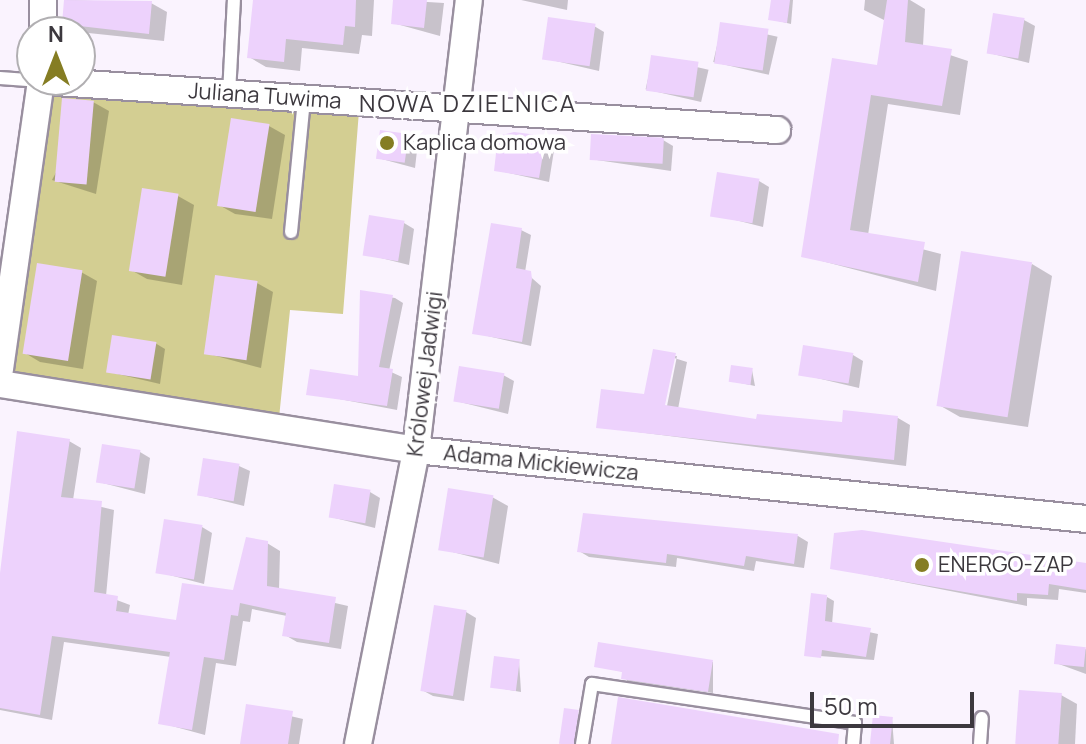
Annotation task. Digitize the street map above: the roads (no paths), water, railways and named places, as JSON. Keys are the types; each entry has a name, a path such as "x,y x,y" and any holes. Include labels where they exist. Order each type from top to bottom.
{"street":[{"name":"Królowej Jadwigi","path":"358,744 416,450 459,109 469,0"},
{"name":"Juliana Tuwima","path":"96,85 777,130"},
{"path":"0,369 39,96"},
{"name":"Adama Mickiewicza","path":"0,384 416,450 1086,519"}],"lane":[{"path":"229,94 234,0"},
{"path":"291,232 304,99"},
{"path":"582,744 592,684 855,723 853,744"},
{"path":"980,744 982,718"}],"place":[{"name":"Kaplica domowa","path":"387,143"},
{"name":"ENERGO-ZAP","path":"922,565"}],"district":[{"name":"NOWA DZIELNICA","path":"468,103"}]}
